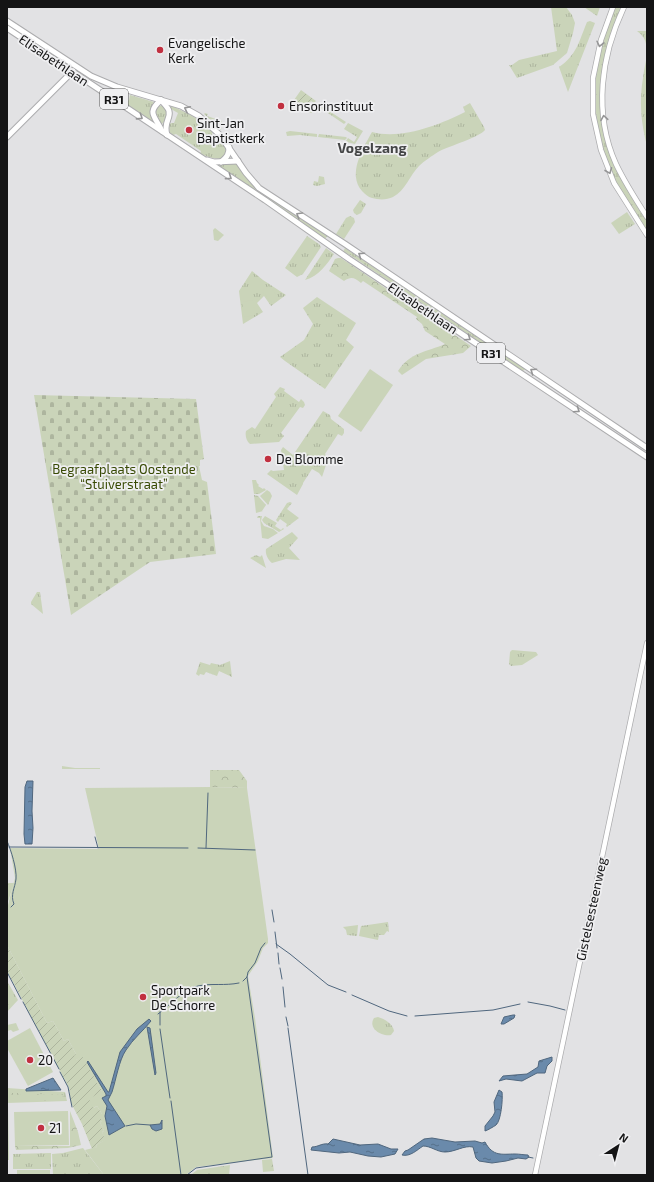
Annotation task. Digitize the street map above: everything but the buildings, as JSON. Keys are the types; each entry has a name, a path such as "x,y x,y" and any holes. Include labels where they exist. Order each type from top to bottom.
{"main road":[{"path":"613,7 601,40 592,78 594,114 601,150 614,183 647,235"},
{"path":"624,7 611,39 605,63 602,90 603,112 608,139 616,163 628,187 647,217"},
{"name":"Elisabethlaan","path":"7,21 72,72 162,131 349,259 647,457"},
{"name":"Elisabethlaan","path":"7,28 77,68 105,82 181,106 199,116 214,129 229,147 253,182 271,196 647,448"},
{"path":"7,137 77,68"},
{"path":"161,100 169,111 169,117 166,124 167,135"},
{"name":"Elisabethlaan","path":"161,100 153,108 152,114 162,131"},
{"path":"221,162 227,157 229,147"},
{"name":"Elisabethlaan","path":"200,158 214,162 238,161"},
{"name":"Gistelsesteenweg","path":"534,1175 647,643"}],"green space":[{"path":"551,7 566,7 572,15 575,23 567,53 553,65 517,78 509,65 512,65 519,60 557,51"},
{"path":"584,7 600,7 597,16"},
{"path":"615,7 622,7 605,54 601,84 610,154 636,204 647,220 647,231 617,184 609,166 598,130 595,92 596,73 604,36"},
{"path":"590,21 595,23 568,92 559,67 570,58 587,22"},
{"path":"637,31 647,31 647,48 645,42 644,38"},
{"path":"647,56 647,146 643,129 641,104"},
{"path":"301,90 316,101 314,103 311,101 307,106 314,110 312,113 308,112 309,110 296,107 294,100"},
{"path":"121,91 126,96 121,101 116,96"},
{"path":"130,95 154,102 151,112 156,123 155,124 125,104 129,100"},
{"path":"470,103 484,127 485,130 482,133 438,152 426,160 419,166 401,191 393,197 386,199 375,199 371,198 362,191 356,177 356,169 361,153 372,132 395,134 420,130 444,122 465,112 463,107"},
{"path":"320,105 346,122 344,124 319,107"},
{"path":"157,106 162,106 167,110 167,118 162,124 159,123 154,112"},
{"path":"171,106 194,117 204,124 213,132 212,134 218,142 223,143 227,150 227,154 221,159 200,154 201,151 176,134 173,135 170,133 169,125 174,123 178,113 171,109"},
{"path":"204,114 208,114 207,116 222,121 221,130"},
{"path":"348,123 363,131 355,144 346,141 348,138 354,142 357,137 344,129"},
{"path":"290,131 317,134 317,137 300,135 287,136 286,132"},
{"path":"319,134 347,138 345,140 318,137"},
{"path":"236,163 254,184 274,201 319,231 328,235 325,239 216,165"},
{"path":"319,176 324,177 325,184 317,186 313,185 314,181 318,182"},
{"path":"360,200 366,204 361,213 357,215 353,210"},
{"path":"627,212 635,224 619,234 611,223"},
{"path":"350,216 354,218 355,222 344,239 336,234 346,218"},
{"path":"215,228 224,235 218,241 214,240 213,230"},
{"path":"307,236 321,247 303,274 297,277 285,268"},
{"path":"326,248 334,254 318,273 305,280"},
{"path":"345,248 525,369 523,371 350,255 343,252"},
{"path":"341,258 471,346 463,353 426,359 402,375 398,371 413,356 445,344 425,331 422,324 416,319 417,317 363,281 361,283 355,279 349,278 344,281 329,271 335,259"},
{"path":"252,271 286,295 271,306 264,296 257,303 263,312 243,324 239,291"},
{"path":"269,286 279,298 272,303 262,291"},
{"path":"317,297 356,323 346,340 354,347 325,389 280,357 304,340 313,324 303,308"},
{"path":"253,300 255,315 244,317 242,302"},
{"path":"370,369 393,385 361,432 338,416"},
{"path":"280,387 285,389 284,391 299,402 301,399 305,405 303,408 300,407 281,433 284,436 279,442 250,444 246,438 246,431 252,427 255,429 276,397 274,394"},
{"name":"Begraafplaats Oostende “Stuiverstraat”","path":"34,395 196,399 204,459 200,460 199,466 202,480 207,482 216,554 150,562 71,615"},
{"path":"323,411 330,415 331,419 344,429 344,433 342,436 338,434 325,454 328,459 322,477 319,473 312,469 297,495 267,474 271,470 284,470 281,450 283,447 293,455"},
{"path":"252,480 256,480 259,485 258,486 266,490 259,494 254,494"},
{"path":"267,490 272,496 268,505 260,496"},
{"path":"254,495 258,496 266,505 263,511 256,513"},
{"path":"287,503 292,503 287,509 299,518 287,527 287,524 280,519 278,522 276,520"},
{"path":"258,516 262,516 261,521 264,526 273,529 278,533 268,539 262,538 260,518 257,518"},
{"path":"265,516 277,523 275,526 281,530 283,528 284,529 279,532 264,523 262,520"},
{"path":"292,532 298,538 289,548 300,560 286,559 272,563 267,557 266,549"},
{"path":"256,555 260,557 262,555 266,568 250,558"},
{"path":"37,592 40,592 43,614 31,604"},
{"path":"512,650 536,652 538,655 522,665 511,666 509,664 510,652"},
{"path":"230,661 232,677 219,671 217,676 206,672 204,675 200,674 199,676 196,674 200,662 210,665 211,663 220,665"},
{"path":"62,766 75,768 100,768 100,769 62,769"},
{"path":"210,770 239,770 247,781 247,788 210,787"},
{"name":"Sportpark De Schorre","path":"85,788 247,788 268,939 268,943 263,948 258,961 248,976 255,1018 273,1158 196,1167 186,1175 104,1175 85,1150 97,1147 96,1145 105,1140 102,1132 104,1131 100,1122 102,1121 99,1116 102,1114 97,1106 93,1108 89,1099 102,1091 83,1057 76,1060 74,1056 76,1054 68,1039 64,1041 53,1021 47,1023 7,945 8,905 15,878 10,848 99,849"},
{"path":"7,883 14,883 7,905"},
{"path":"388,922 389,932 387,931 384,935 379,935 378,940 359,936 361,926"},
{"path":"358,925 357,936 347,935 346,930 343,927"},
{"path":"7,945 47,1023 53,1021 64,1041 68,1039 76,1054 76,1060 83,1056 102,1091 94,1108 97,1106 102,1114 102,1121 100,1122 104,1131 102,1132 106,1140 96,1145 97,1147 92,1149 82,1124 71,1103 69,1088 7,971"},
{"path":"7,981 18,1000 7,1012"},
{"path":"378,1017 386,1020 392,1026 394,1031 391,1035 384,1035 374,1029 372,1022 374,1018"},
{"path":"16,1023 19,1030 13,1032 11,1030 7,1031 7,1025"},
{"name":"20","path":"30,1028 53,1072 28,1086 7,1048 7,1041"},
{"path":"7,1088 65,1092 67,1101 7,1103"},
{"path":"7,1093 21,1093 20,1102 7,1102"},
{"path":"39,1094 63,1095 62,1100 38,1101 29,1099 31,1096"},
{"path":"8,1105 9,1160 7,1160"},
{"name":"21","path":"68,1111 69,1145 15,1146 14,1112"},
{"path":"70,1111 81,1145 68,1148 16,1150 15,1146 70,1146"},
{"path":"83,1148 104,1175 53,1175 52,1154"},
{"path":"51,1153 51,1169 13,1169 13,1154"},
{"path":"272,1159 274,1171 263,1172 262,1160"},
{"path":"230,1165 229,1175 192,1174 197,1170"},
{"path":"17,1170 50,1170 50,1175 17,1175"}],"water":[{"path":"27,781 33,781 32,844 25,844 24,834 25,787"},
{"path":"515,1015 514,1018 504,1024 501,1024 504,1017"},
{"path":"149,1019 151,1021 129,1046 120,1065 108,1100 125,1126 109,1135 105,1116 107,1106 102,1098 106,1096 106,1094 87,1062 88,1061 109,1092 120,1052 137,1029"},
{"path":"147,1027 150,1028 156,1073 155,1075"},
{"path":"552,1057 552,1061 547,1066 545,1073 537,1073 522,1081 506,1079 499,1081 503,1076 527,1074 538,1067 539,1061"},
{"path":"53,1078 61,1090 26,1091 26,1089"},
{"path":"499,1090 502,1092 502,1095 498,1123 485,1131 485,1126 495,1112 494,1102"},
{"path":"162,1120 162,1129 156,1131 152,1129 150,1125 160,1124"},
{"path":"432,1138 455,1142 485,1142 491,1150 498,1154 528,1155 529,1157 526,1159 518,1158 492,1163 479,1161 476,1158 473,1147 445,1152 423,1146 411,1154 402,1155 405,1151 424,1139"},
{"path":"333,1139 360,1145 378,1144 391,1149 398,1149 395,1154 381,1157 350,1152 339,1153 311,1150 312,1147 328,1144"}],"waterway":[{"path":"206,848 208,793"},
{"path":"95,837 98,848"},
{"path":"7,841 16,870 13,895 14,904 11,907"},
{"path":"9,847 188,848"},
{"path":"198,848 255,850"},
{"path":"272,910 274,922"},
{"path":"275,932 277,948"},
{"path":"243,981 247,977 248,972 255,963 261,948 265,943"},
{"path":"276,944 328,985 346,992"},
{"path":"278,953 279,964"},
{"path":"280,968 282,979"},
{"path":"7,972 21,999"},
{"path":"187,1175 196,1168 272,1157 247,977"},
{"path":"158,1014 193,987 239,983"},
{"path":"283,987 285,1007"},
{"path":"352,995 389,1011 407,1016"},
{"path":"23,1002 59,1069"},
{"path":"528,1002 565,1010"},
{"path":"415,1016 493,1010 520,1004"},
{"path":"160,1012 160,1025"},
{"path":"286,1017 288,1026"},
{"path":"288,1028 308,1175"},
{"path":"160,1029 170,1098"},
{"path":"60,1072 68,1087 72,1107"},
{"path":"171,1101 181,1175"},
{"path":"126,1126 136,1124 150,1125"},
{"path":"528,1157 533,1158"}],"place":[{"name":"Evangelische Kerk","path":"160,50"},
{"name":"Ensorinstituut","path":"281,106"},
{"name":"Sint-Jan Baptistkerk","path":"189,130"},
{"name":"De Blomme","path":"268,459"},
{"name":"Sportpark De Schorre","path":"143,997"},
{"name":"20","path":"30,1060"},
{"name":"21","path":"41,1128"}],"district":[{"name":"Vogelzang","path":"372,147"}]}
